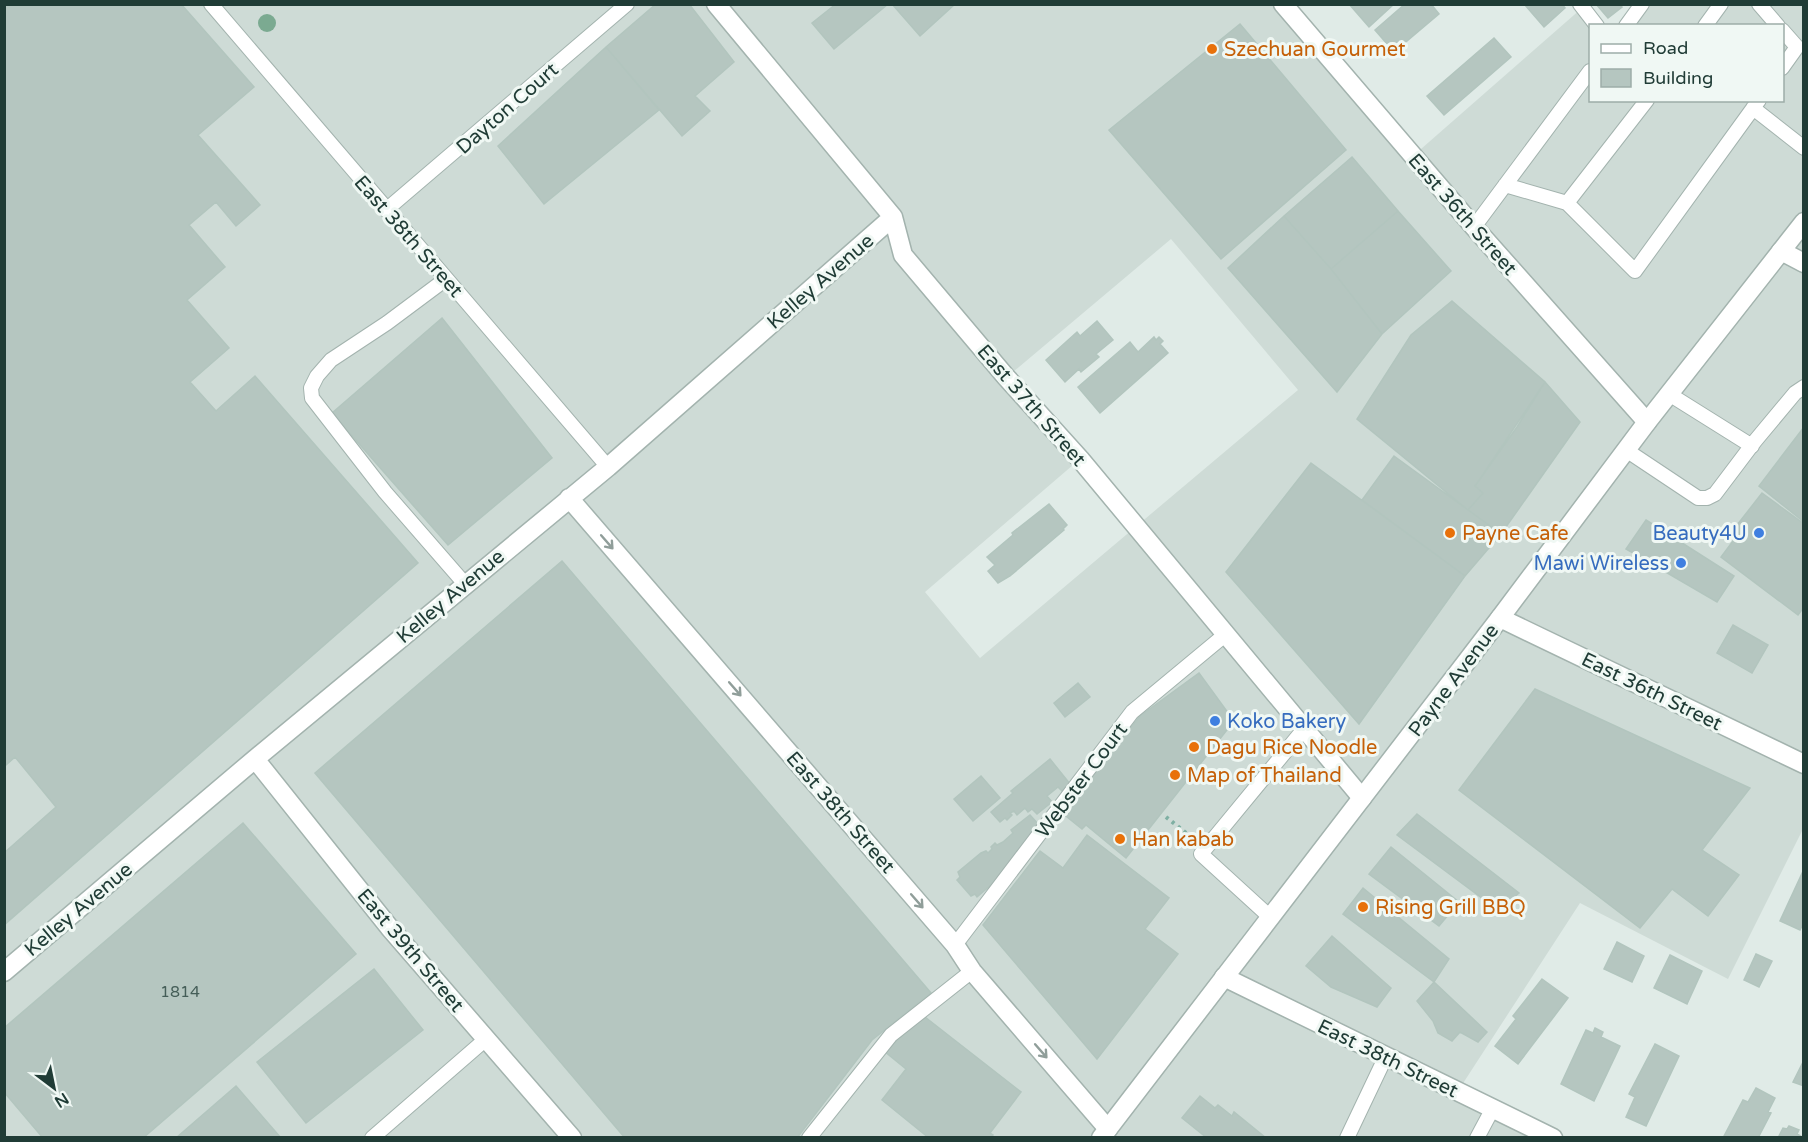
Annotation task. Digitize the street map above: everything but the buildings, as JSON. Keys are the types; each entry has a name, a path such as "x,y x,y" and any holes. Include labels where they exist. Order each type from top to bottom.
{"street":[{"name":"East 37th Street","path":"716,4 893,217 903,255 1006,377 1080,459 1362,798"},
{"name":"East 36th Street","path":"1283,4 1474,227 1647,422"},
{"name":"Kelley Avenue","path":"4,972 255,759 608,467 893,217"},
{"name":"Payne Avenue","path":"1105,1133 1500,618 1647,422 1803,222"},
{"path":"1781,251 1803,262"},
{"name":"East 38th Street","path":"569,498 956,945 972,971 1105,1133"},
{"name":"East 36th Street","path":"1500,618 1803,764"},
{"name":"East 39th Street","path":"255,759 389,927 572,1137"},
{"name":"East 38th Street","path":"1224,977 1552,1137"}],"lane":[{"name":"East 38th Street","path":"211,4 608,467"},
{"name":"Dayton Court","path":"387,210 627,4"},
{"path":"1580,4 1596,24"},
{"path":"1627,24 1642,4"},
{"path":"1706,24 1721,4"},
{"path":"1760,4 1776,24"},
{"path":"1784,32 1797,47 1784,65"},
{"path":"1474,227 1589,72"},
{"path":"1567,203 1645,102"},
{"path":"1505,185 1567,203 1635,272 1756,104 1803,148"},
{"path":"446,279 387,323 331,360 316,376 311,388 312,398 385,492 465,584"},
{"path":"1626,450 1698,498 1707,498 1715,494 1795,393 1803,387"},
{"path":"1669,394 1752,446"},
{"name":"Webster Court","path":"956,945 1132,712 1226,634"},
{"path":"1270,917 1201,854 1304,729"},
{"path":"809,1137 891,1035 972,971"},
{"path":"372,1137 486,1039"},
{"path":"1347,1137 1386,1056"},
{"path":"1477,1137 1492,1108"}],"path":[{"path":"1166,817 1205,848"}],"shaded area":[{"path":"5,5 1283,5 1413,156 1582,8 1589,24 1589,102 1784,102 1784,24 1627,24 1642,5 1803,5 1803,829 1728,979 1580,903 1458,1091 1553,1137 5,1138","holes":["1171,239 1298,390 980,658 925,592 1080,459 1007,377"]}],"place":[{"name":"Szechuan Gourmet","path":"1212,49"},
{"name":"Payne Cafe","path":"1450,533"},
{"name":"Beauty4U","path":"1759,533"},
{"name":"Mawi Wireless","path":"1681,563"},
{"name":"Koko Bakery","path":"1215,721"},
{"name":"Dagu Rice Noodle","path":"1194,747"},
{"name":"Map of Thailand","path":"1175,775"},
{"name":"Han kabab","path":"1120,839"},
{"name":"Rising Grill BBQ","path":"1363,907"}]}
